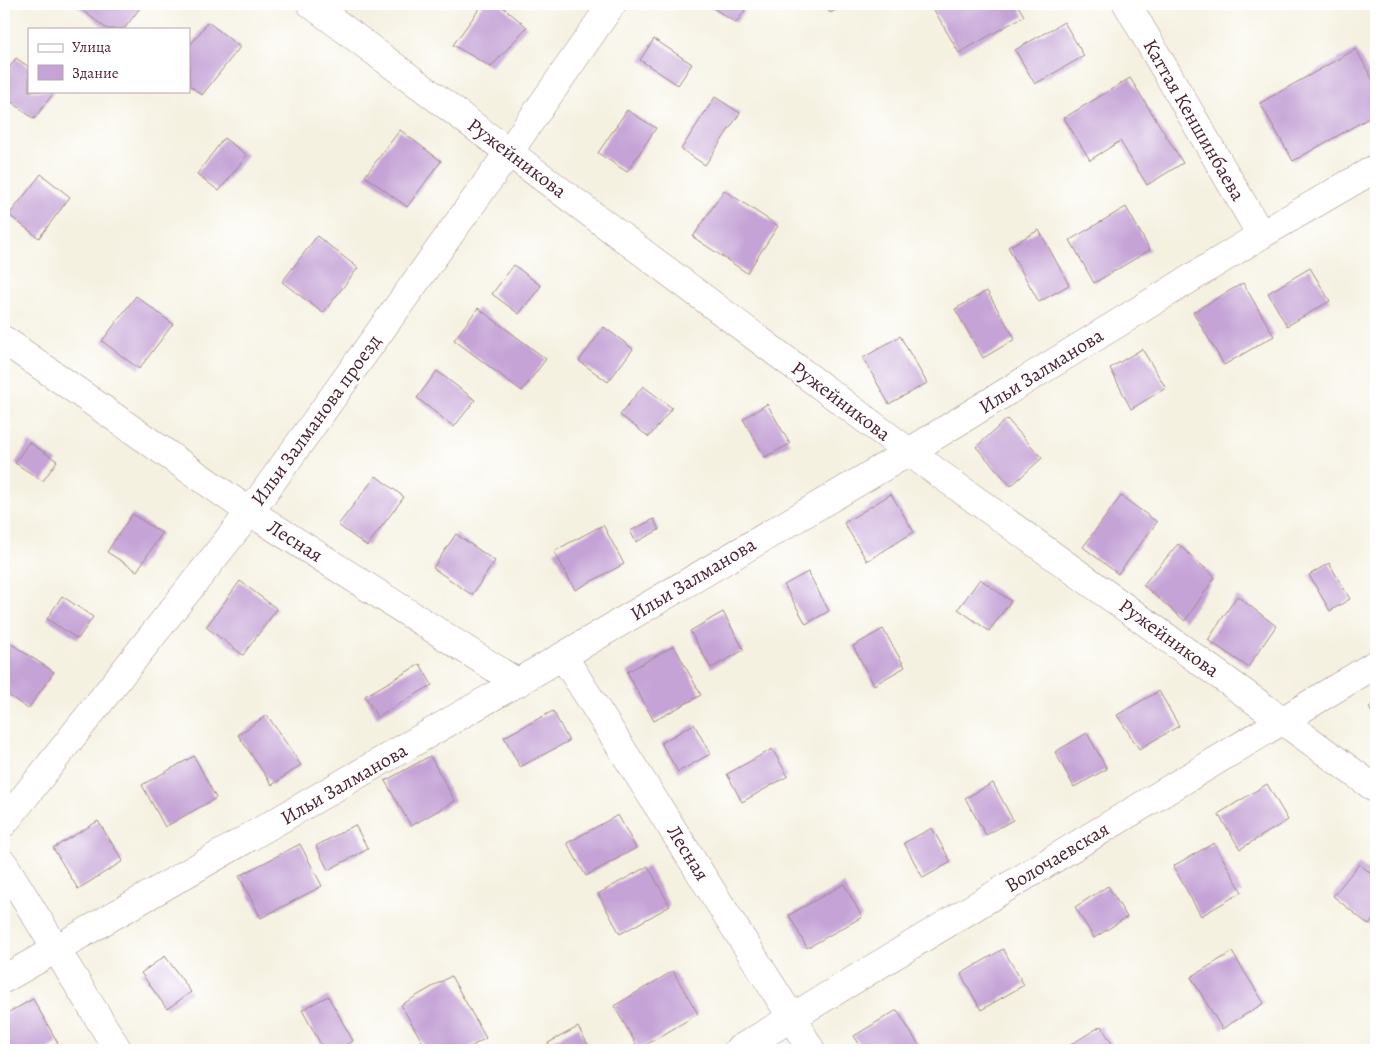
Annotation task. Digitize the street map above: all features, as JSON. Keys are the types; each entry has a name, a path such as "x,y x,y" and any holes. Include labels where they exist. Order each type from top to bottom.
{"street":[{"name":"Ружейникова","path":"311,4 908,452 1283,720 1376,790"},
{"name":"Ильи Залманова проезд","path":"4,823 250,512 509,152 612,4"},
{"name":"Каттая Кеншинбаева","path":"1127,4 1260,235"},
{"name":"Ильи Залманова","path":"4,979 518,683 908,452 1260,235 1376,168"},
{"name":"Лесная","path":"4,340 250,512 518,683"},
{"name":"Лесная","path":"563,656 811,1050"},
{"name":"Волочаевская","path":"738,1050 1376,664"},
{"path":"4,864 118,1050"}],"building":[{"path":"78,4 143,4 125,28 106,28 77,6"},
{"path":"483,4 499,4 527,27 491,67 453,45"},
{"path":"707,4 749,4 736,23"},
{"path":"824,4 845,4 830,13"},
{"path":"941,4 1017,4 1024,16 959,53 933,8"},
{"path":"208,22 240,47 202,95 190,86 190,46"},
{"path":"1064,22 1084,56 1035,84 1015,50"},
{"path":"654,39 692,64 678,85 640,60"},
{"path":"1356,49 1376,86 1376,114 1293,161 1260,103"},
{"path":"16,58 28,66 28,92 54,92 34,119 4,96 4,75"},
{"path":"1130,78 1183,163 1147,185 1120,141 1090,160 1064,118"},
{"path":"715,97 740,113 705,165 681,149"},
{"path":"627,110 656,128 627,172 598,153"},
{"path":"400,130 441,161 407,207 365,176"},
{"path":"224,138 247,155 219,191 197,174"},
{"path":"41,174 70,197 39,238 9,215"},
{"path":"724,190 778,226 747,273 693,237"},
{"path":"1126,207 1150,250 1094,283 1070,240"},
{"path":"1039,230 1069,285 1039,302 1008,247"},
{"path":"317,236 358,268 323,313 282,282"},
{"path":"514,265 541,286 519,314 492,294"},
{"path":"1310,268 1330,301 1287,326 1268,293"},
{"path":"1243,283 1274,336 1224,365 1193,312"},
{"path":"987,291 1015,339 983,358 955,309"},
{"path":"136,296 173,324 139,369 102,341"},
{"path":"478,308 546,359 522,391 454,340"},
{"path":"604,327 633,349 608,382 579,361"},
{"path":"900,336 927,383 889,404 863,358"},
{"path":"1142,349 1166,388 1131,409 1110,368"},
{"path":"437,371 475,400 454,427 417,398"},
{"path":"643,386 672,408 649,437 620,415"},
{"path":"767,404 790,444 765,457 743,419"},
{"path":"1007,419 1042,458 1011,486 976,447"},
{"path":"29,442 57,461 43,481 15,463"},
{"path":"376,476 404,497 367,546 338,525"},
{"path":"891,494 914,532 867,561 844,523"},
{"path":"1121,496 1157,522 1118,574 1083,547"},
{"path":"132,514 162,533 137,571 107,552"},
{"path":"654,519 659,530 636,542 630,531"},
{"path":"603,525 624,564 575,590 554,551"},
{"path":"456,534 495,561 472,595 433,568"},
{"path":"1178,544 1215,577 1185,621 1143,585"},
{"path":"1329,563 1350,599 1330,611 1309,575"},
{"path":"808,572 829,611 806,624 784,585"},
{"path":"980,579 1011,601 989,631 958,609"},
{"path":"240,581 277,609 243,655 206,627"},
{"path":"62,596 93,617 78,639 47,619"},
{"path":"1237,596 1276,626 1248,667 1208,640"},
{"path":"723,612 744,650 711,668 690,631"},
{"path":"883,629 905,667 874,685 853,646"},
{"path":"10,643 54,672 28,709 4,692 4,653"},
{"path":"674,646 701,695 654,721 627,672"},
{"path":"420,664 432,685 377,717 365,696"},
{"path":"1159,691 1179,726 1139,749 1117,715"},
{"path":"1376,703 1376,721 1369,707"},
{"path":"553,711 569,741 520,767 504,737"},
{"path":"267,715 301,765 272,785 238,735"},
{"path":"694,724 710,754 678,772 661,743"},
{"path":"1087,733 1107,769 1074,787 1055,752"},
{"path":"772,749 788,776 742,802 727,774"},
{"path":"194,756 216,798 165,827 142,785"},
{"path":"430,756 455,801 411,826 385,781"},
{"path":"993,783 1013,820 986,835 965,798"},
{"path":"1267,784 1288,820 1240,849 1218,814"},
{"path":"618,815 636,848 586,876 567,843"},
{"path":"98,821 123,861 78,889 53,848"},
{"path":"355,825 368,849 328,870 316,846"},
{"path":"932,828 951,862 923,878 904,843"},
{"path":"1214,843 1242,892 1201,916 1173,866"},
{"path":"300,844 322,886 261,918 239,876"},
{"path":"1359,864 1376,877 1376,916 1369,925 1333,896"},
{"path":"648,866 670,906 620,934 598,894"},
{"path":"844,884 862,917 807,948 789,915"},
{"path":"1108,886 1127,917 1094,938 1075,907"},
{"path":"1003,949 1024,985 981,1010 961,974"},
{"path":"1232,952 1264,1003 1222,1029 1191,977"},
{"path":"165,956 191,992 167,1009 141,973"},
{"path":"673,971 698,1014 639,1049 614,1006"},
{"path":"451,976 486,1038 465,1050 427,1050 401,1005"},
{"path":"328,996 353,1041 337,1050 324,1050 302,1010"},
{"path":"33,999 58,1043 45,1050 9,1050 4,1042 4,1015"},
{"path":"897,1010 920,1047 915,1050 863,1050 854,1036"},
{"path":"1101,1026 1116,1050 1062,1050"},
{"path":"578,1027 591,1050 552,1050 548,1043"}]}
